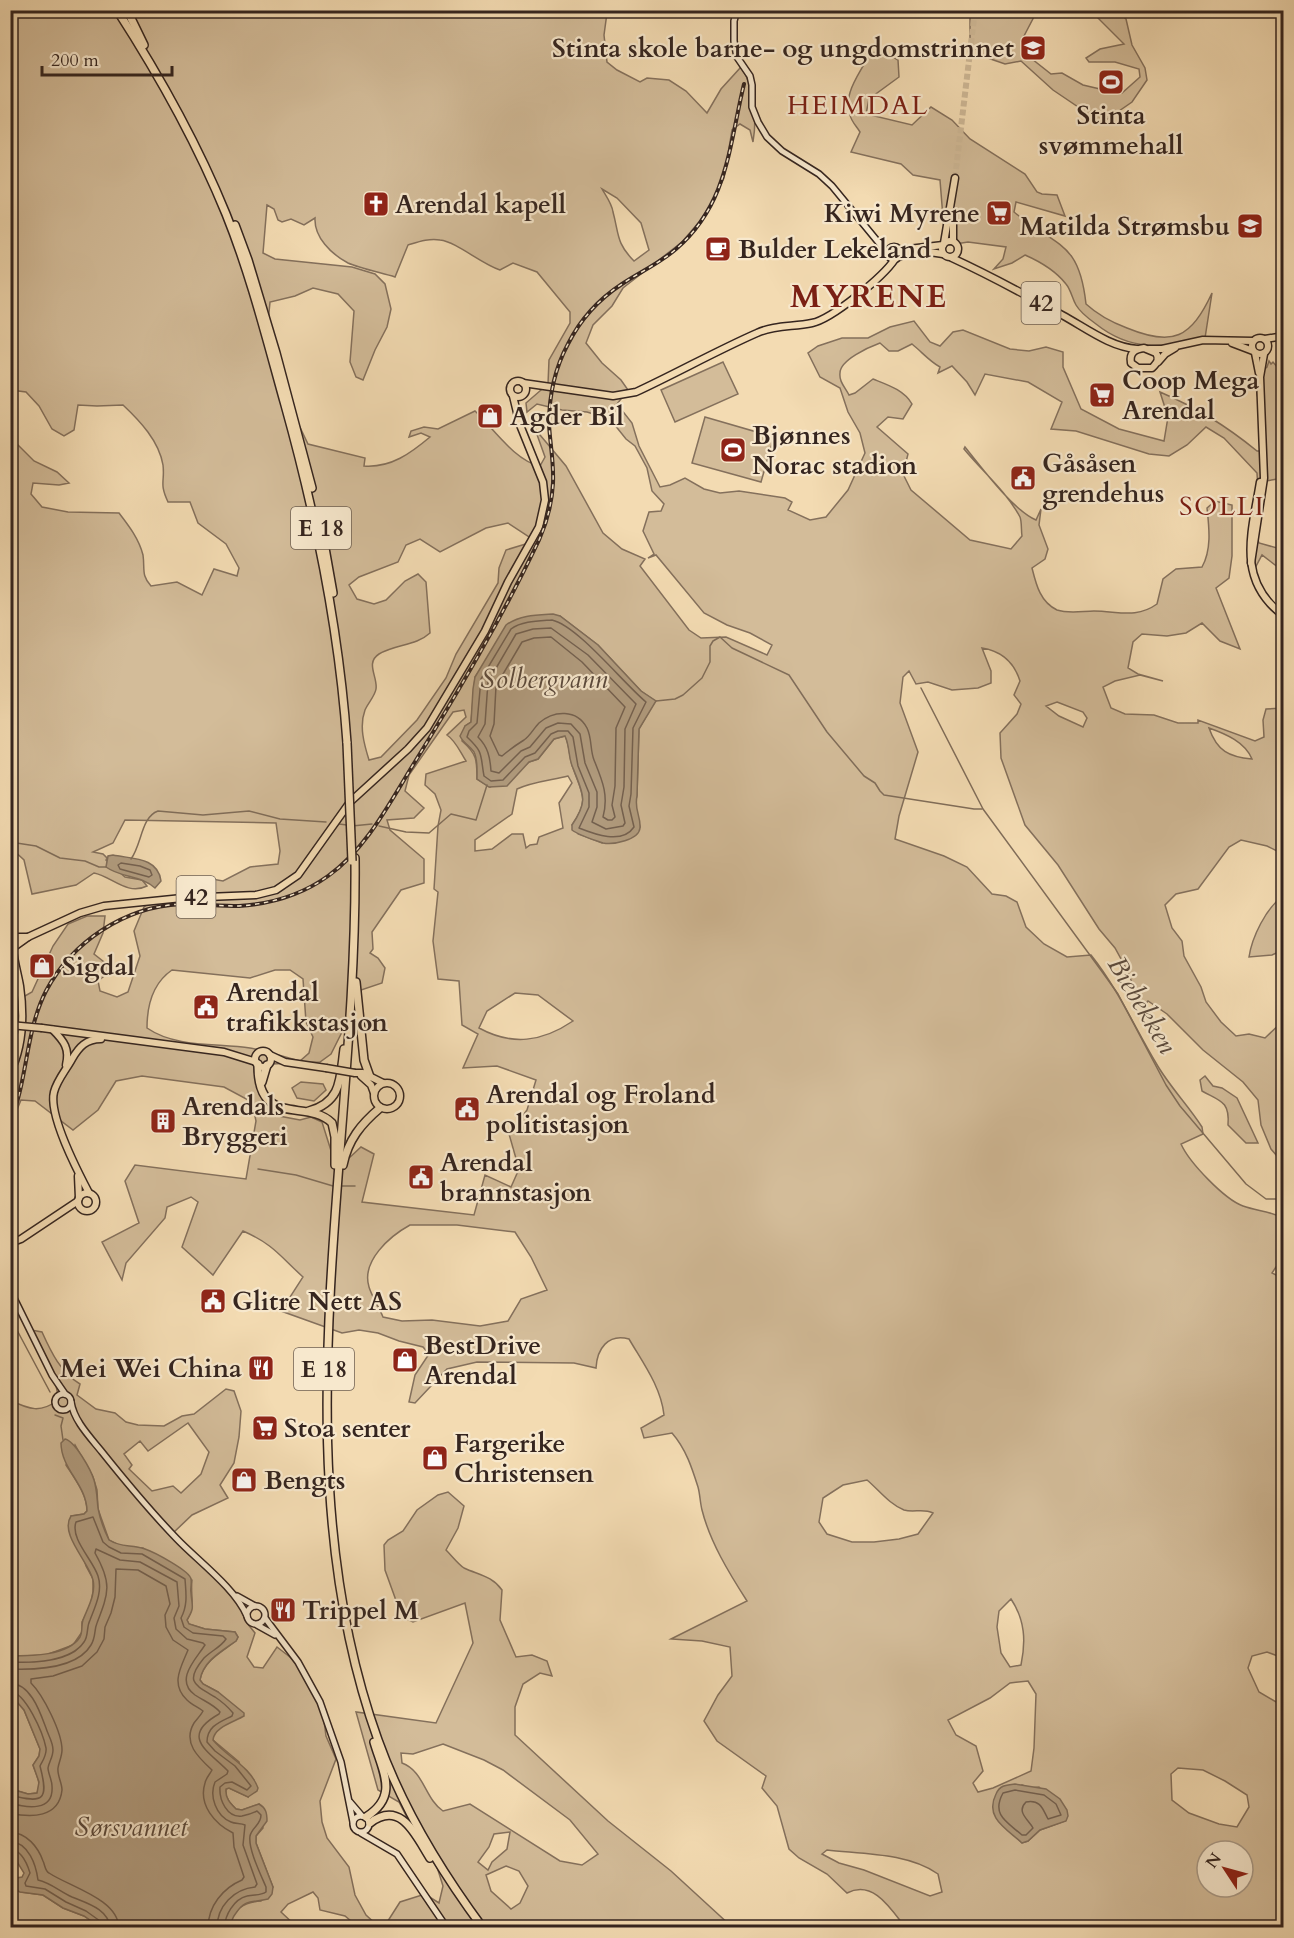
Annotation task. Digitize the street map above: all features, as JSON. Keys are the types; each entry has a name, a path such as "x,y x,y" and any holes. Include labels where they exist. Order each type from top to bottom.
{"highway":[{"name":"E 18","path":"121,12 144,45 188,122 216,180 248,260 309,471 329,566 344,678 353,859 354,954 335,1196 323,1395 324,1463 343,1626 376,1741 396,1794 430,1858"},
{"name":"E 18","path":"121,12 170,97 197,150 243,261 277,376 316,524 335,634 348,743"},
{"name":"E 18","path":"335,1168 350,979 353,859"},
{"name":"E 18","path":"354,954 364,1060 370,1077"},
{"name":"E 18","path":"307,1112 325,1106 334,1095 340,1081 344,1048"},
{"name":"E 18","path":"257,1063 258,1078 266,1096 278,1107 325,1117 332,1123 335,1137 335,1168 338,1177"},
{"path":"261,1084 268,1064"},
{"name":"E 18","path":"338,1177 349,1144 362,1125 380,1108"},
{"name":"E 18","path":"367,1820 380,1807 385,1797 386,1783 376,1741"},
{"name":"E 18","path":"376,1741 422,1834 441,1867 483,1928"},
{"name":"E 18","path":"367,1820 388,1814 401,1818 407,1823 478,1928"}],"main road":[{"path":"737,10 734,21 734,41 737,57 750,76 752,107 758,122 767,136 782,151 819,174 832,186 880,245 894,254 944,244 953,241 955,177 944,244 943,254"},
{"name":"42","path":"953,241 973,267"},
{"name":"42","path":"894,254 923,251 943,254 973,267 1108,341 1125,348 1162,349 1217,340 1253,341"},
{"path":"952,258 959,251"},
{"path":"542,387 518,397 513,396 510,390 512,383 517,381 542,387 603,395 624,395 764,330 810,324 822,320 836,312 885,270 894,254"},
{"path":"1284,337 1259,338 1253,341 1252,346 1260,377 1263,467 1262,500 1251,563 1259,590 1267,602 1284,616"},
{"path":"1254,352 1266,351 1284,337"},
{"path":"1260,377 1268,343 1265,339"},
{"name":"42","path":"1217,340 1237,344 1254,352"},
{"name":"42","path":"1108,341 1131,363"},
{"name":"42","path":"1157,363 1170,349 1184,344"},
{"path":"1137,349 1130,357 1131,363 1144,369 1152,368 1157,363 1156,352 1149,349"},
{"path":"517,413 524,394 523,383"},
{"name":"42","path":"13,950 28,937 80,913 104,906 182,898 256,895 276,890 298,875 350,802 408,749 427,728 485,631 508,582 539,527 545,500 543,482 520,425 513,396"},
{"name":"42","path":"10,1073 18,1051 22,1005 10,938 28,937"},
{"name":"42","path":"10,963 17,976"},
{"path":"10,1025 235,1054 264,1051 285,1062"},
{"path":"52,1029 67,1048 68,1058 64,1072"},
{"path":"62,1213 91,1210 96,1206 95,1197 89,1193 78,1173 55,1116 52,1105 54,1092 78,1049 87,1041 94,1039 131,1040"},
{"path":"257,1063 256,1055 259,1052"},
{"path":"235,1054 262,1066 285,1062 356,1073 370,1077 395,1086 400,1096 398,1104 392,1109 380,1108 375,1102 374,1093 366,1079 356,1073"},
{"path":"268,1064 270,1055"},
{"path":"374,1093 384,1083"},
{"path":"78,1173 79,1206 83,1210"},
{"path":"10,1248 62,1213 83,1194 89,1193"},
{"path":"10,1243 21,1239"},
{"path":"10,1290 52,1376 68,1396 79,1423"},
{"path":"52,1376 56,1405 79,1423 152,1512 233,1593 242,1604 250,1622 262,1626 279,1638"},
{"path":"56,1397 65,1394"},
{"path":"62,1410 67,1408 70,1402"},
{"path":"233,1593 264,1610 265,1618 303,1669 320,1702 341,1762 354,1829 397,1854 447,1928"},
{"path":"247,1616 251,1608 256,1606"},
{"path":"256,1624 262,1623 265,1618"},
{"path":"349,1800 367,1820 379,1842"},
{"path":"353,1822 357,1817 367,1820"},
{"path":"361,1833 366,1832 367,1820"}],"shaded area":[{"path":"11,11 610,11 607,13 604,35 607,62 640,82 647,78 669,80 686,91 707,113 721,89 741,67 746,75 754,103 753,142 750,130 740,124 732,130 724,178 699,222 682,242 623,288 612,306 593,325 586,343 628,390 617,404 632,423 639,446 660,487 685,478 704,489 720,493 739,491 785,498 792,502 788,510 810,520 826,517 848,490 865,453 860,433 848,412 840,388 820,377 808,353 818,346 842,338 868,338 890,327 914,321 930,342 940,346 953,332 963,330 1010,349 1029,351 1046,347 1063,352 1063,367 1081,409 1119,429 1164,441 1168,417 1160,392 1210,418 1257,451 1263,451 1264,429 1254,378 1267,367 1269,361 1271,364 1273,362 1283,374 1283,478 1266,481 1254,530 1259,543 1277,548 1283,545 1283,571 1262,555 1253,572 1248,566 1258,490 1257,473 1224,438 1206,427 1187,445 1169,456 1149,454 1076,431 1051,429 1062,402 1028,382 985,374 975,395 967,382 952,366 938,373 940,367 912,344 898,351 889,351 880,343 850,359 841,368 840,373 841,382 849,395 873,379 895,388 909,399 912,404 903,419 888,417 877,427 908,454 903,474 911,490 970,540 1011,549 1022,536 1020,517 1005,495 1018,508 1036,520 1041,509 1039,525 1048,549 1045,559 1032,568 1043,597 1051,607 1057,610 1134,613 1149,609 1157,604 1163,579 1176,569 1202,567 1209,545 1207,508 1215,501 1232,505 1232,556 1229,578 1216,588 1240,649 1220,641 1202,623 1186,633 1167,636 1142,634 1133,642 1128,668 1138,674 1163,681 1140,675 1115,681 1103,687 1111,708 1125,714 1154,715 1178,723 1198,723 1198,720 1255,741 1264,737 1263,720 1266,709 1283,708 1283,854 1267,846 1241,840 1229,847 1198,889 1176,894 1165,905 1172,928 1182,941 1184,956 1201,987 1206,1002 1221,1022 1236,1036 1249,1034 1265,1038 1283,1021 1283,1163 1271,1149 1261,1125 1258,1100 1243,1082 1203,1050 1167,1014 1148,1001 1142,1008 1127,970 1115,948 1099,929 1058,865 1025,825 1001,758 1000,733 1017,714 1021,704 1014,695 1020,681 1014,668 1001,655 982,648 991,671 991,683 978,688 952,690 928,682 916,684 909,671 903,677 900,703 918,752 899,816 895,839 944,856 967,867 992,894 1006,896 1017,902 1026,927 1044,944 1067,957 1091,955 1118,994 1161,1071 1202,1127 1203,1134 1181,1144 1185,1152 1226,1196 1243,1206 1283,1218 1283,1265 1276,1267 1272,1273 1284,1279 1283,1658 1267,1652 1252,1656 1248,1668 1259,1692 1283,1706 1283,1927 938,1928 935,1924 905,1927 881,1898 865,1890 847,1893 827,1874 799,1858 789,1849 777,1806 762,1788 766,1776 717,1741 704,1721 718,1695 732,1676 730,1647 702,1641 671,1639 747,1601 710,1534 696,1480 681,1446 672,1433 644,1438 641,1428 664,1415 655,1385 629,1339 615,1338 605,1344 601,1349 596,1368 574,1363 477,1362 447,1369 415,1403 409,1402 415,1375 429,1354 423,1347 378,1333 359,1330 342,1333 281,1311 303,1277 269,1246 243,1231 213,1275 182,1247 198,1202 191,1197 167,1207 165,1218 126,1263 122,1280 102,1242 139,1223 125,1181 135,1165 246,1179 256,1121 252,1102 224,1087 142,1076 116,1081 98,1110 73,1130 35,1101 21,1100 11,1124 11,1072 14,1063 11,1060 11,1004 32,992 53,946 68,924 87,916 105,916 103,933 94,954 113,969 98,981 100,991 117,997 128,992 140,956 134,931 144,907 155,899 196,892 201,877 223,881 250,867 278,864 280,851 276,823 125,820 113,843 93,852 103,854 106,860 125,877 142,880 147,886 133,889 94,873 76,885 32,894 24,860 11,848 11,438 34,461 57,472 69,483 59,485 33,483 31,494 42,507 68,512 119,513 139,544 143,555 145,575 151,586 177,582 202,595 214,569 237,576 239,568 226,544 198,523 190,502 168,502 163,486 161,456 142,425 123,405 78,405 74,430 64,436 52,429 39,406 26,392 11,390","holes":["602,189 617,198 641,223 649,250 634,261 621,243 612,209","267,205 274,209 278,220 282,222 291,219 304,225 315,218 317,232 336,255 353,265 395,277 408,245 432,240 454,245 500,270 513,263 537,272 570,312 570,323 549,360 548,384 526,403 527,412 537,404 562,410 587,412 610,419 626,439 635,446 647,468 652,491 664,504 661,511 649,512 643,531 654,554 648,558 656,555 704,613 772,645 767,655 726,637 701,638 689,630 640,566 645,559 622,549 603,533 566,466 535,429 545,457 540,466 513,451 475,411 438,429 424,427 411,431 409,437 421,433 430,437 408,454 383,465 364,466 365,458 308,444 297,421 268,323 270,302 295,296 313,288 338,294 354,311 350,362 356,377 363,380 387,327 391,309 385,284 375,274 352,267 275,259 263,253","508,523 529,537 529,543 506,550 499,568 498,583 456,654 446,678 417,720 381,757 369,760 362,722 365,710 376,689 373,662 379,654 419,640 430,633 426,582 418,574 405,581 386,600 374,604 357,599 349,585 359,577 398,562 406,545 420,539 440,552 486,528","560,616 598,645 641,691 655,701 639,729 635,805 640,827 602,843 578,834 572,825 581,809 583,797 565,736 554,739 538,759 529,762 490,787 477,779 475,758 462,741 465,726 471,722 475,677 490,655","1057,702 1083,712 1087,718 1083,727 1059,716 1046,706","464,710 466,717 447,735 466,761 426,774 425,785 435,794 441,810 434,889 438,892 433,941 438,979 459,981 462,1025 478,1034 463,1068 497,1066 536,1080 527,1110 509,1134 519,1169 511,1187 485,1175 474,1215 362,1202 374,1154 361,1147 347,1160 333,1157 322,1122 311,1117 300,1120 279,1116 266,1099 261,1075 271,1064 320,1062 331,1054 349,1018 352,993 382,983 385,968 378,958 370,953 373,949 372,932 401,890 424,883 424,859 390,830 387,820 414,818 424,808 405,791 409,775 453,712","1209,728 1240,743 1252,759 1230,754 1216,742","568,776 572,783 559,803 563,828 539,837 537,844 526,848 523,834 512,834 492,849 475,851 475,840 512,814 517,789","172,970 250,978 275,970 290,970 303,979 306,1022 313,1037 309,1053 300,1061 250,1048 197,1044 158,1034 147,1028 152,995 160,981","515,993 538,995 573,1021 550,1033 527,1039 491,1034 479,1028 487,1011","410,1225 457,1225 515,1232 531,1257 547,1290 521,1299 508,1321 480,1326 432,1320 402,1321 383,1317 370,1291 368,1277 373,1259 386,1243","867,1480 889,1501 904,1510 933,1513 918,1534 899,1539 852,1542 827,1534 819,1522 823,1498 843,1485","1011,1599 1022,1623 1024,1648 1021,1665 1010,1667 1001,1653 997,1627 999,1611","1028,1681 1036,1694 1034,1748 1031,1771 993,1788 978,1792 973,1783 983,1771 976,1746 956,1735 948,1720 990,1698 1010,1683","1178,1768 1203,1770 1247,1795 1249,1807 1237,1827 1219,1824 1189,1813 1172,1800 1171,1774","1022,1785 1030,1788 1039,1787 1065,1821 1040,1830 1028,1841 1022,1843 1017,1838","827,1850 885,1856 913,1862 938,1874 942,1892 930,1896 864,1870 839,1863 822,1854"]},
{"path":"977,11 1037,11 1021,46 1027,55 1051,74 1062,73 1083,85 1122,93 1140,77 1139,69 1115,62 1089,62 1086,58 1100,49 1124,44 1096,16 1086,11 1117,11 1126,19 1132,45 1145,68 1147,80 1132,102 1103,122 1099,121 1053,90 1021,61 1005,64 982,56 970,42 970,15"},
{"path":"883,51 898,60 899,77 869,99 866,114 912,125 931,107 952,120 970,139 1025,174 1037,192 1057,195 1065,216 1016,202 1014,212 1054,240 1071,256 1083,283 1086,304 1105,318 1127,328 1157,337 1169,337 1188,329 1212,293 1205,338 1162,345 1148,345 1122,339 1109,333 1085,315 1076,305 1062,279 1037,261 1025,255 1012,263 994,269 1003,259 1006,247 968,242 949,245 945,243 940,180 913,175 901,164 851,152 860,132 848,107 850,91 871,53"},
{"path":"723,362 738,394 675,422 661,390"},
{"name":"Bjønnes Norac stadion","path":"705,417 774,437 761,482 692,463"},
{"path":"965,447 972,456 987,475 964,449"},
{"path":"1283,896 1283,950 1272,955 1249,957 1261,924 1271,908"},
{"path":"1205,1076 1213,1086 1222,1088 1237,1098 1258,1143 1246,1143 1228,1125 1225,1106 1202,1091 1200,1080"},
{"path":"301,1082 323,1084 326,1090 314,1101 297,1098 292,1088"},
{"path":"31,1330 42,1332 62,1368 80,1384 77,1395 96,1409 115,1413 126,1422 164,1426 182,1416 194,1414 226,1389 234,1391 241,1411 239,1437 234,1463 220,1485 228,1498 192,1515 173,1533 236,1599 247,1623 255,1633 247,1657 254,1667 263,1668 277,1647 295,1661 322,1706 326,1736 336,1759 320,1801 322,1822 327,1838 349,1867 355,1895 366,1915 379,1927 358,1927 345,1916 320,1910 318,1898 313,1892 288,1904 281,1912 297,1927 231,1927 233,1916 240,1908 249,1903 261,1901 273,1887 256,1843 256,1836 263,1828 259,1804 242,1810 236,1809 227,1798 226,1789 229,1788 248,1797 239,1762 213,1740 213,1735 218,1730 218,1692 200,1680 209,1662 238,1637 235,1632 205,1629 189,1624 187,1620 192,1605 192,1580 143,1548 123,1547 109,1540 98,1509 97,1490 93,1477 75,1445 66,1465 85,1499 87,1511 84,1514 71,1516 86,1566 93,1579 90,1607 82,1622 82,1632 73,1645 46,1655 11,1656 10,1400 29,1408 46,1407 59,1400 55,1381","holes":["188,1423 209,1452 201,1474 181,1493 173,1486 152,1491 129,1469 132,1465 124,1454 140,1441 148,1451"]},
{"path":"448,1492 464,1506 458,1528 446,1550 464,1568 498,1585 502,1590 500,1620 516,1657 532,1655 547,1661 552,1676 540,1673 523,1684 515,1707 515,1735 608,1821 671,1871 732,1927 384,1927 400,1902 425,1894 439,1903 443,1886 437,1867 422,1846 399,1802 378,1790 356,1712 436,1723 473,1643 465,1603 413,1622 402,1617 385,1570 384,1545 403,1531 417,1510 438,1495","holes":["443,1744 503,1770 570,1820 598,1854 582,1865 560,1861 470,1804 443,1811 432,1800 415,1772 402,1763 401,1753 413,1754","510,1832 507,1849 492,1862 488,1870 478,1862 489,1847 494,1834","506,1866 519,1871 528,1886 520,1903 511,1909 491,1891 486,1875"]},
{"path":"11,1695 24,1710 40,1749 39,1756 33,1765 39,1783 37,1793 28,1794 11,1789"},
{"path":"10,1887 21,1892 43,1895 100,1927 11,1927"}],"water":[{"name":"Solbergvann","path":"553,614 560,616 598,645 641,691 656,701 639,729 636,805 640,828 635,836 625,841 603,843 572,830 572,825 581,809 583,797 571,764 565,736 554,739 538,759 529,762 507,786 489,787 477,779 475,755 460,736 465,726 471,722 475,677 506,625 523,617"},
{"path":"113,855 150,863 159,873 161,881 155,888 144,881 112,871 106,867 108,856"},
{"name":"Sørsvannet","path":"65,1439 78,1450 92,1475 100,1516 109,1540 150,1551 185,1571 191,1579 192,1607 187,1620 189,1624 205,1629 235,1632 238,1637 209,1662 200,1680 244,1713 244,1716 221,1728 214,1735 213,1740 250,1774 258,1788 248,1797 229,1788 226,1789 226,1795 236,1809 242,1810 259,1804 266,1811 267,1821 256,1836 256,1843 273,1887 268,1899 243,1905 233,1918 231,1927 100,1927 43,1895 20,1892 11,1887 11,1879 22,1877 24,1873 11,1852 11,1789 28,1794 37,1793 39,1782 33,1765 39,1756 40,1749 24,1710 11,1695 11,1656 48,1654 67,1648 74,1643 81,1635 82,1622 93,1590 93,1580 69,1531 68,1523 71,1516 84,1514 87,1511 83,1493 62,1452 61,1443"},
{"path":"1015,1784 1046,1789 1060,1799 1067,1810 1066,1821 1040,1830 1028,1841 1022,1843 1004,1828 993,1810 993,1802 999,1789"}],"waterway":[{"path":"656,701 675,699 702,678 710,662 710,646 720,637 732,648 789,675 827,732 864,776 875,783 884,795 982,809"},
{"name":"Biebekken","path":"921,688 983,809 1118,994 1166,1085 1180,1106 1246,1184 1266,1199 1284,1199"},
{"path":"379,826 406,832 429,833 451,814 476,820 487,785"},
{"path":"131,859 148,819 158,811 203,815 249,811 280,819 326,822"},
{"path":"339,824 347,825"},
{"path":"352,826 372,824"},
{"path":"10,842 36,846 60,858 85,861 99,867 106,867"},
{"path":"258,1169 296,1175 333,1186"},
{"path":"341,1186 355,1186"},
{"path":"10,1317 50,1392"},
{"path":"55,1415 63,1418 61,1426 63,1440"}],"tunnel":[{"path":"955,178 975,10"}],"railway":[{"path":"10,1122 16,1106 39,1007 57,973 85,943 120,920 160,907 181,904 251,905 297,893 328,876 342,865 376,825 479,654 542,533 547,519 553,483 550,403 556,372 563,353 584,318 598,303 622,284 676,249 693,232 706,213 724,173 744,84"}],"place":[{"name":"Stinta skole barne- og ungdomstrinnet","path":"1033,48"},
{"name":"Stinta svømmehall","path":"1111,82"},
{"name":"Arendal kapell","path":"376,204"},
{"name":"Kiwi Myrene","path":"999,213"},
{"name":"Matilda Strømsbu","path":"1250,226"},
{"name":"Bulder Lekeland","path":"718,249"},
{"name":"Coop Mega Arendal","path":"1102,395"},
{"name":"Agder Bil","path":"490,416"},
{"name":"Bjønnes Norac stadion","path":"733,450"},
{"name":"Gåsåsen grendehus","path":"1023,478"},
{"name":"Sigdal","path":"42,966"},
{"name":"Arendal trafikkstasjon","path":"206,1007"},
{"name":"Arendal og Froland politistasjon","path":"467,1109"},
{"name":"Arendals Bryggeri","path":"163,1121"},
{"name":"Arendal brannstasjon","path":"421,1177"},
{"name":"Glitre Nett AS","path":"213,1301"},
{"name":"BestDrive Arendal","path":"405,1360"},
{"name":"Mei Wei China","path":"261,1368"},
{"name":"Stoa senter","path":"265,1428"},
{"name":"Fargerike Christensen","path":"435,1458"},
{"name":"Bengts","path":"244,1480"},
{"name":"Trippel M","path":"283,1610"}],"district":[{"name":"HEIMDAL","path":"858,105"},
{"name":"MYRENE","path":"869,297"},
{"name":"SOLLI","path":"1222,506"}]}
